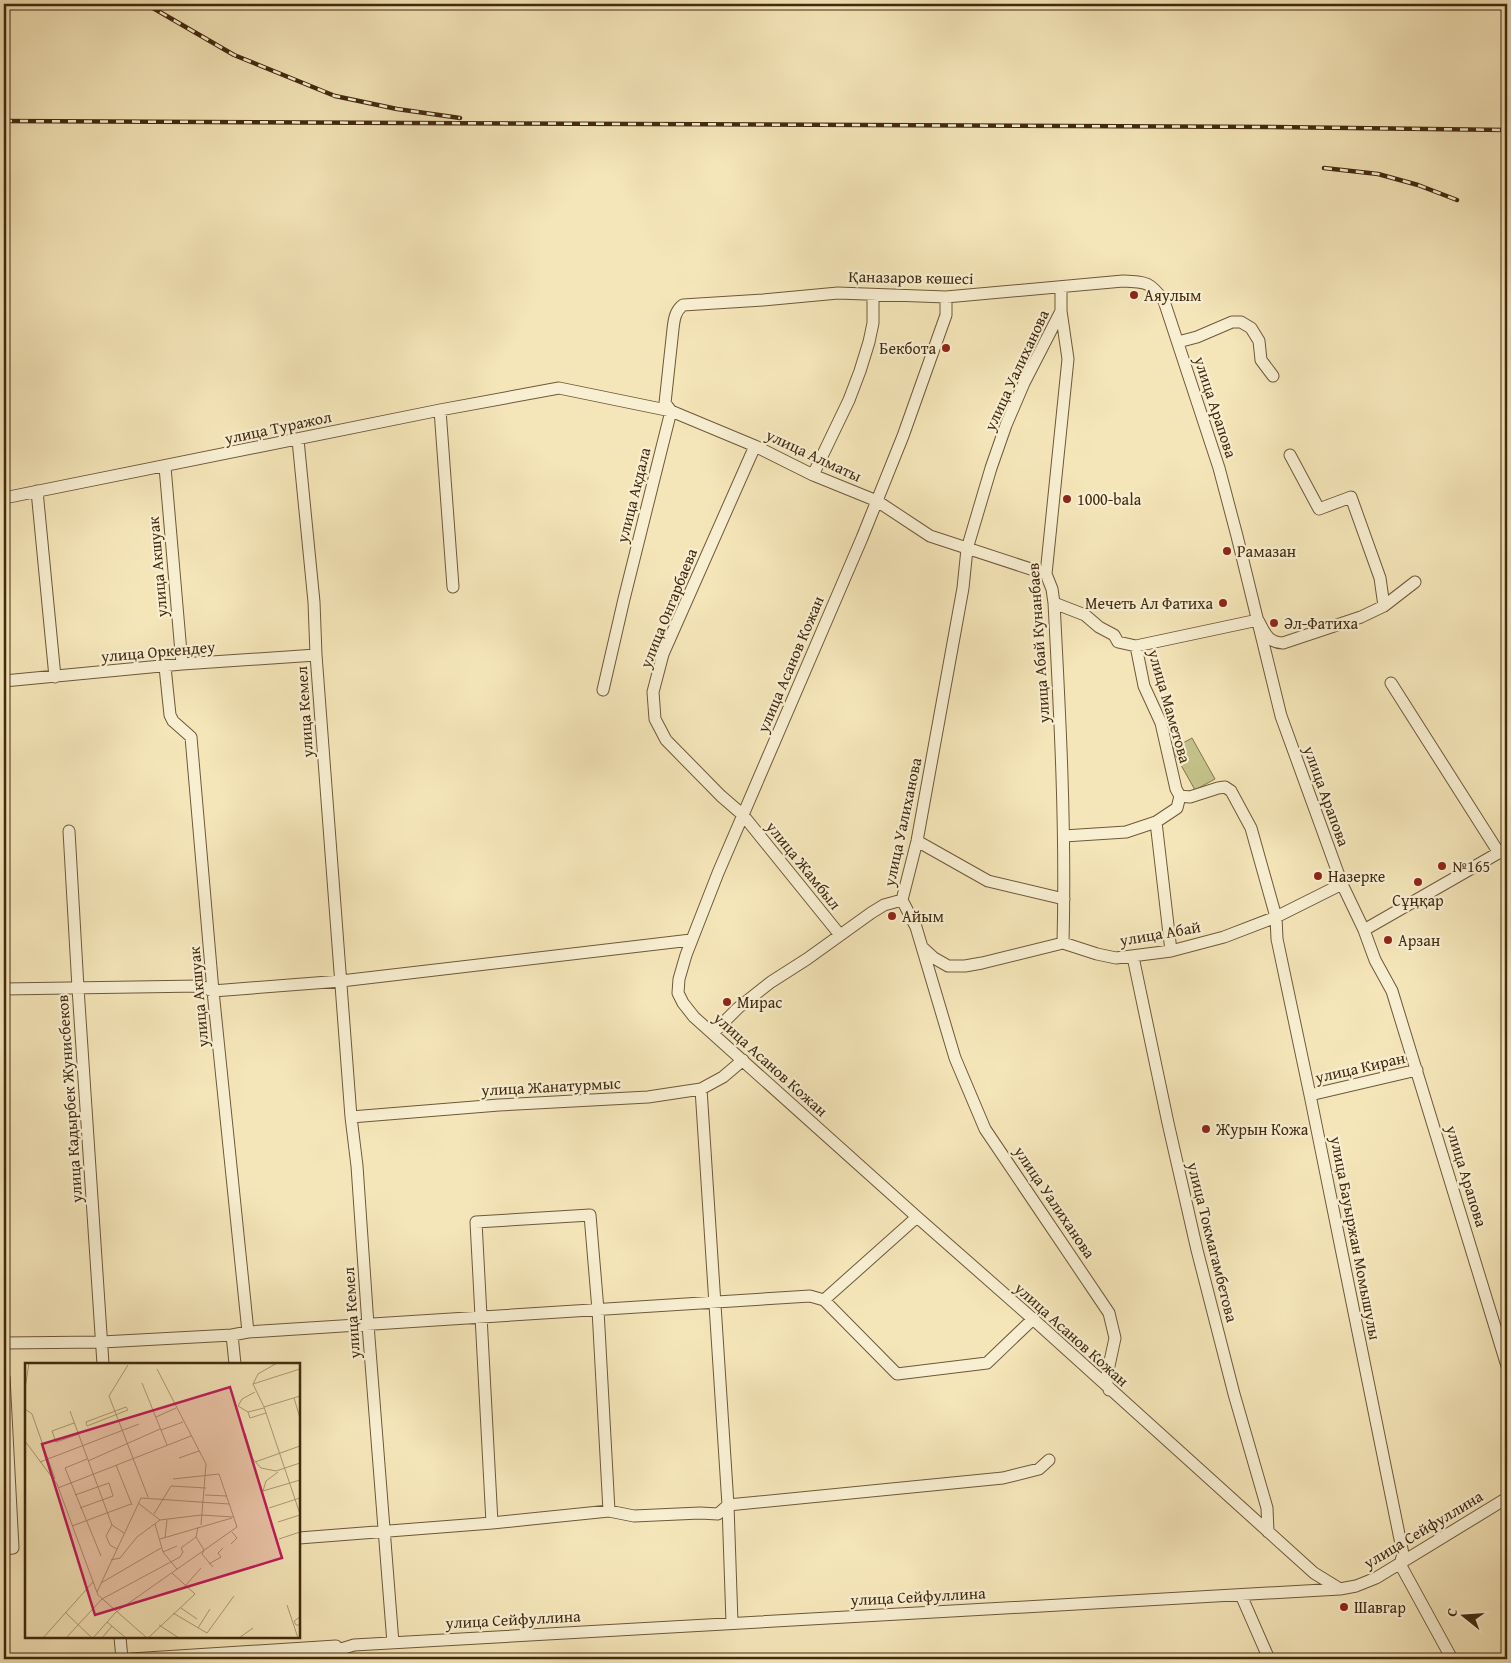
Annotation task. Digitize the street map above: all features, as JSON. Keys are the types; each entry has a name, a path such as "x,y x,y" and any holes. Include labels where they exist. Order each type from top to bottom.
{"street":[{"name":"Қаназаров көшесі","path":"679,308 683,306 838,293 946,297 1123,282 1143,282"},
{"name":"улица Арапова","path":"1143,282 1154,288 1164,302 1178,342 1219,468 1281,716 1342,884 1364,930 1375,960 1392,991 1507,1366"},
{"name":"улица Уалиханова","path":"1061,288 1061,311 1024,383 1006,425 967,549 963,588 917,841 902,900 916,927 954,1058 985,1129 1110,1313 1115,1338 1106,1380 1109,1390"},
{"path":"812,475 849,400 860,371 873,323 873,295"},
{"name":"улица Асанов Кожан","path":"946,297 946,315 903,436 718,873 691,940 679,979 678,992 683,1003 694,1017 1314,1573 1340,1589"},
{"name":"улица Акдала","path":"603,690 671,411 665,403 674,318 679,308"},
{"name":"улица Абай Кунанбаев","path":"1061,311 1068,359 1046,574 1052,589 1054,603 1062,746 1064,836 1062,943"},
{"name":"улица Арапова","path":"1178,342 1232,322 1242,322 1251,328 1259,341 1262,360 1273,376"},
{"name":"улица Алматы","path":"559,388 671,411 755,446 812,475 877,501 930,536 1046,574"},
{"name":"улица Туражол","path":"4,498 440,410 559,388"},
{"path":"440,410 453,587"},
{"name":"улица Кемел","path":"298,440 314,602 316,655 351,1118 357,1166 393,1643"},
{"name":"улица Онгарбаева","path":"743,815 666,740 654,719 653,692 663,654 755,446"},
{"path":"1290,455 1319,509 1351,497 1380,578 1384,606"},
{"name":"улица Акшуак","path":"164,467 182,664"},
{"path":"37,491 55,677"},
{"path":"1054,603 1085,615 1099,627 1114,635 1118,642 1136,646 1258,620 1267,637 1274,642 1283,643 1334,627 1384,606 1415,582"},
{"name":"улица Маметова","path":"1136,646 1144,686 1161,723 1176,789 1180,796"},
{"name":"улица Оркендеу","path":"4,681 182,664 316,655"},
{"name":"улица Акшуак","path":"165,667 170,715 192,737 213,991 248,1332"},
{"path":"1364,930 1503,850 1391,683"},
{"path":"1064,836 1126,832 1156,822 1177,808 1180,796 1190,797 1225,787 1231,792 1251,828 1276,917"},
{"name":"улица Жамбыл","path":"743,815 840,935"},
{"path":"1156,822 1171,951"},
{"name":"улица Кадырбек Жунисбеков","path":"69,831 103,1363"},
{"path":"917,841 988,881 1064,899"},
{"name":"улица Абай","path":"922,948 948,966 965,966 1062,943 1116,958 1134,957 1171,951 1224,937 1276,917 1342,884"},
{"name":"улица Жамбыл","path":"713,1033 738,1008 771,982 884,905 902,900"},
{"name":"улица Бауыржан Момышулы","path":"1276,917 1277,939 1403,1554 1400,1564"},
{"path":"4,989 200,986 213,991 341,981 691,940"},
{"name":"улица Токмагамбетова","path":"1134,957 1168,1123 1197,1250 1234,1394 1267,1508 1268,1532"},
{"name":"улица Жанатурмыс","path":"351,1118 499,1104 648,1097 702,1089 723,1077 743,1060"},
{"name":"улица Киран","path":"1310,1095 1417,1070"},
{"path":"702,1089 728,1505 732,1623"},
{"path":"492,1523 476,1222 590,1215 598,1310 609,1511"},
{"path":"824,1300 917,1217"},
{"path":"4,1343 102,1342 232,1335 248,1332 810,1296 824,1300 896,1374 987,1363 1033,1319"},
{"path":"232,1335 235,1363"},
{"path":"4,1377 13,1548 4,1548"},
{"path":"300,1538 492,1523 609,1511 634,1516 718,1514 728,1505 1003,1478 1039,1469 1049,1460"},
{"name":"улица Сейфуллина","path":"308,1659 354,1644 1340,1589 1356,1586 1376,1578 1507,1498"},
{"path":"1400,1564 1452,1659"},
{"path":"1241,1595 1269,1659"},
{"path":"120,1638 122,1659"},
{"path":"131,1659 354,1644"}],"shaded area":[{"path":"1192,738 1215,779 1195,790 1172,749"}],"railway":[{"path":"146,4 234,55 335,96 397,109 460,118"},
{"path":"4,121 1272,127 1507,130"},
{"path":"1324,168 1378,174 1418,185 1457,200"}],"place":[{"name":"Аяулым","path":"1134,295"},
{"name":"Бекбота","path":"946,348"},
{"name":"1000-bala","path":"1067,499"},
{"name":"Рамазан","path":"1227,551"},
{"name":"Мечеть Ал Фатиха","path":"1223,603"},
{"name":"Әл-Фатиха","path":"1274,623"},
{"name":"№165","path":"1442,866"},
{"name":"Назерке","path":"1318,876"},
{"name":"Сұңқар","path":"1418,882"},
{"name":"Айым","path":"892,916"},
{"name":"Арзан","path":"1388,940"},
{"name":"Мирас","path":"727,1002"},
{"name":"Журын Кожа","path":"1206,1129"},
{"name":"Шавгар","path":"1344,1607"}]}
